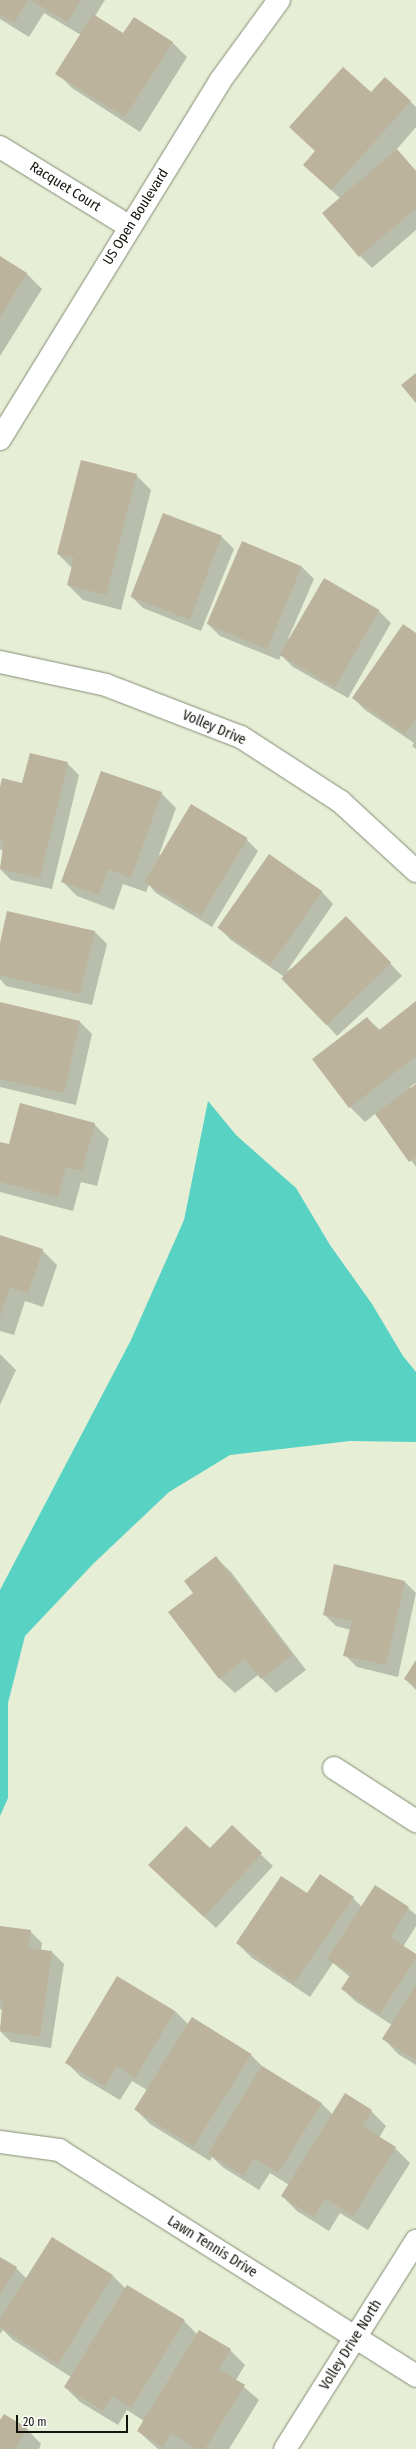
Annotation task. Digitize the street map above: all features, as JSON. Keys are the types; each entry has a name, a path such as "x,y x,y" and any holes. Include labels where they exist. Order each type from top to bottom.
{"street":[{"name":"US Open Boulevard","path":"0,439 220,81 279,0"},
{"name":"Racquet Court","path":"0,147 130,227"},
{"name":"Volley Drive","path":"0,662 106,685 241,737 341,802 416,871"},
{"path":"334,1768 416,1821"},
{"name":"Lawn Tennis Drive","path":"0,2142 59,2150 416,2376"},
{"name":"Volley Drive North","path":"285,2449 416,2241"}],"water":[{"path":"208,1101 236,1135 296,1188 330,1245 372,1304 403,1356 416,1372 416,1442 350,1441 230,1455 169,1492 93,1564 25,1636 8,1703 8,1798 0,1816 0,1590 131,1340 184,1220"}],"building":[{"path":"0,0 28,0 14,23 0,14"},
{"path":"31,0 81,0 67,22"},
{"path":"93,14 123,33 134,17 173,42 125,117 55,74"},
{"path":"343,67 371,92 385,77 411,101 331,190 303,165 315,151 289,127"},
{"path":"397,149 416,171 416,208 359,257 322,213"},
{"path":"0,256 27,273 0,317"},
{"path":"416,373 416,403 401,385"},
{"path":"81,460 137,474 106,595 67,585 74,558 57,554"},
{"path":"163,513 222,536 190,620 131,597"},
{"path":"242,541 302,566 267,649 207,624"},
{"path":"324,578 379,610 335,687 280,655"},
{"path":"403,624 416,633 416,718 405,734 352,698"},
{"path":"30,753 68,762 40,878 0,869 4,842 0,841 0,787 2,778 22,783"},
{"path":"101,771 162,792 131,878 108,869 99,895 61,882"},
{"path":"191,804 248,838 201,916 144,882"},
{"path":"269,854 322,891 271,965 217,928"},
{"path":"7,911 95,931 80,994 0,975 0,943"},
{"path":"346,916 391,963 326,1025 281,979"},
{"path":"416,1001 416,1056 349,1108 312,1059 367,1017 378,1031"},
{"path":"0,1002 80,1021 64,1093 0,1079"},
{"path":"416,1084 416,1157 409,1162 375,1114"},
{"path":"20,1103 95,1123 82,1171 66,1167 58,1197 0,1182 0,1142 9,1144"},
{"path":"0,1235 43,1249 28,1293 10,1287 0,1317"},
{"path":"216,1556 292,1655 261,1679 245,1659 219,1679 168,1612 193,1593 184,1581"},
{"path":"334,1564 405,1581 386,1665 343,1656 352,1621 323,1615"},
{"path":"416,1660 416,1686 404,1679"},
{"path":"232,1825 262,1853 204,1917 148,1865 186,1826 210,1848"},
{"path":"320,1874 354,1897 294,1983 236,1943 281,1876 307,1893"},
{"path":"375,1885 409,1907 390,1937 416,1954 416,1958 380,2014 341,1989 351,1974 327,1959"},
{"path":"0,1926 31,1930 28,1948 52,1951 40,2037 0,2031 3,2000 0,2000"},
{"path":"117,1976 175,2011 135,2078 117,2066 105,2086 65,2063"},
{"path":"416,1985 416,2060 382,2039"},
{"path":"192,2017 251,2054 194,2147 134,2109"},
{"path":"262,2066 322,2103 278,2173 254,2158 244,2176 208,2153"},
{"path":"345,2093 372,2110 362,2126 396,2147 353,2216 325,2198 314,2217 281,2196"},
{"path":"52,2237 113,2275 58,2364 0,2327 0,2319"},
{"path":"0,2257 17,2267 0,2295"},
{"path":"127,2285 185,2320 131,2408 112,2396 103,2411 64,2387"},
{"path":"199,2330 231,2349 219,2369 245,2385 205,2449 197,2449 171,2433 163,2447 137,2431"},
{"path":"4,2414 27,2428 15,2449 0,2449 0,2420"}]}
